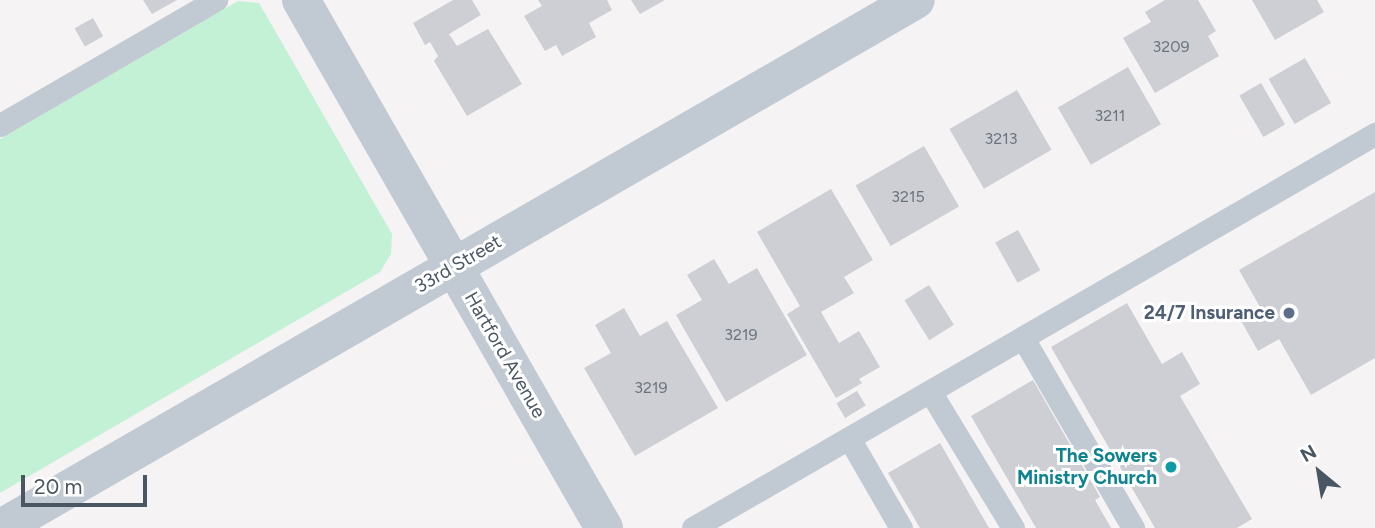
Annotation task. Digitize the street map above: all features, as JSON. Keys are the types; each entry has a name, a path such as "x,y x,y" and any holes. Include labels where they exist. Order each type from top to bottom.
{"street":[{"name":"Hartford Avenue","path":"301,0 604,528"},
{"name":"33rd Street","path":"1,528 916,0"}],"lane":[{"path":"0,125 216,0"},
{"path":"693,528 931,393 1375,134"},
{"path":"1023,338 1133,528"},
{"path":"931,393 1013,528"},
{"path":"849,438 901,528"}],"green space":[{"path":"238,1 259,3 392,234 391,254 380,272 0,493 0,139"}],"building":[{"path":"143,0 177,0 152,14"},
{"path":"453,0 472,0 481,15 449,34 457,46 488,29 522,84 467,116 434,61 438,56 430,42 425,45 413,23"},
{"path":"538,0 607,0 612,10 589,23 596,37 562,56 556,45 545,51 524,16 542,6"},
{"path":"631,0 665,0 640,14"},
{"path":"1165,0 1198,0 1216,31 1208,36 1219,56 1155,93 1123,38 1151,22 1145,12"},
{"path":"1252,0 1317,0 1324,12 1275,40"},
{"path":"93,18 103,36 85,47 75,28"},
{"path":"1305,58 1331,103 1295,124 1269,79"},
{"path":"1128,67 1161,124 1091,165 1058,108"},
{"path":"1261,83 1285,125 1263,137 1239,96"},
{"path":"1017,90 1052,150 984,189 949,129"},
{"path":"924,146 959,207 891,246 856,186"},
{"path":"831,189 873,260 844,277 854,293 821,312 839,343 859,331 880,367 859,379 862,383 836,398 787,314 800,306 757,232"},
{"path":"1375,192 1375,358 1311,395 1279,339 1258,351 1240,319 1260,307 1239,270"},
{"path":"1018,230 1040,270 1018,283 995,243"},
{"path":"714,259 729,284 757,268 807,355 726,402 676,315 702,300 687,275"},
{"path":"929,285 954,325 929,340 904,300"},
{"name":"The Sowers Ministry Church","path":"1127,303 1162,364 1182,352 1200,384 1180,396 1252,519 1237,528 1155,528 1051,347"},
{"path":"624,308 640,336 667,321 718,408 635,456 584,368 611,353 595,325"},
{"path":"1033,380 1100,497 1095,500 1111,528 1036,528 971,416"},
{"path":"857,391 866,406 845,418 836,403"},
{"path":"940,443 989,528 920,528 888,473"}],"place":[{"name":"24/7 Insurance","path":"1289,313"},
{"name":"The Sowers Ministry Church","path":"1171,467"}]}
